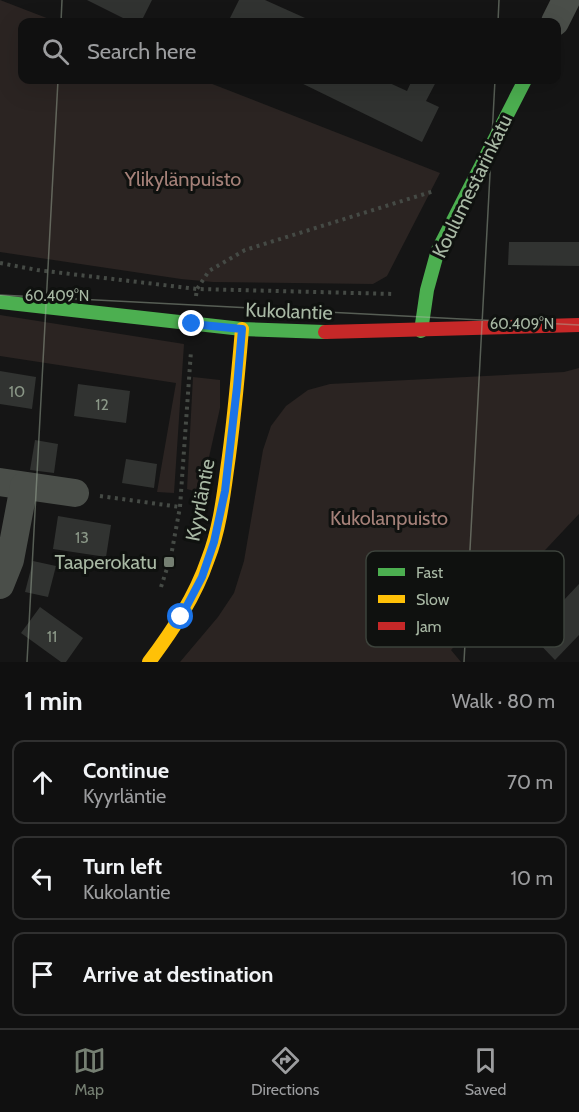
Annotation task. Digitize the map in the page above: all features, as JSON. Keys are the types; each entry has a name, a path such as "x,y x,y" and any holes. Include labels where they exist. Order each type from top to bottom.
{"street":[{"path":"557,18 566,0"},
{"name":"Koulumestarinkatu","path":"421,331 425,294 438,250 523,84"},
{"name":"Kukolantie","path":"0,302 242,329 333,332 579,326"},
{"name":"Kyyrläntie","path":"149,662 181,617 202,577 214,542 225,491 242,329"},
{"path":"0,585 10,560 12,484 75,493"}],"path":[{"path":"159,593 171,556 180,507 192,324 197,289 208,271 245,250 442,189"},
{"path":"0,263 37,270 197,289 425,294"},
{"path":"75,493 180,507"}],"green space":[{"name":"Ylikylänpuisto","path":"0,0 47,18 18,18 18,84 212,84 440,173 387,276 373,284 213,282 0,252"},
{"path":"0,315 184,344 174,493 157,492 176,383 0,356"},
{"name":"Kukolanpuisto","path":"579,368 579,514 544,551 366,551 366,647 454,647 451,650 461,662 180,662 218,617 234,593 244,561 263,450 271,426 286,406 308,390 330,384 564,372"},
{"path":"193,377 220,380 220,408 201,493 187,489"}],"building":[{"path":"87,0 152,0 143,18 123,18"},
{"path":"239,0 265,0 305,18 230,18"},
{"path":"303,84 392,84 407,91 410,84 435,84 426,101 439,107 422,142"},
{"path":"509,242 579,242 579,266 508,265"},
{"path":"0,371 36,377 32,409 0,404"},
{"path":"78,384 130,391 126,423 74,416"},
{"path":"35,440 58,444 54,473 30,470"},
{"path":"126,459 157,464 154,488 122,483"},
{"path":"58,516 111,525 106,557 53,549"},
{"path":"33,561 56,566 48,597 25,592"},
{"path":"579,584 579,635 555,660 543,647 564,647 564,600"},
{"path":"40,607 83,638 66,662 61,662 21,633"}],"traffic: fast":[{"path":"421,331 427,290 438,250 523,84"},
{"path":"0,302 242,329 325,332"}],"traffic: slow":[{"path":"149,662 190,600 203,573 215,538 222,504 236,400 242,329"}],"traffic: jam":[{"path":"325,332 579,325"}],"place":[{"name":"Taaperokatu","path":"169,562"}],"route":[{"path":"181,617 202,577 214,542 225,491 242,329 192,324"}]}
